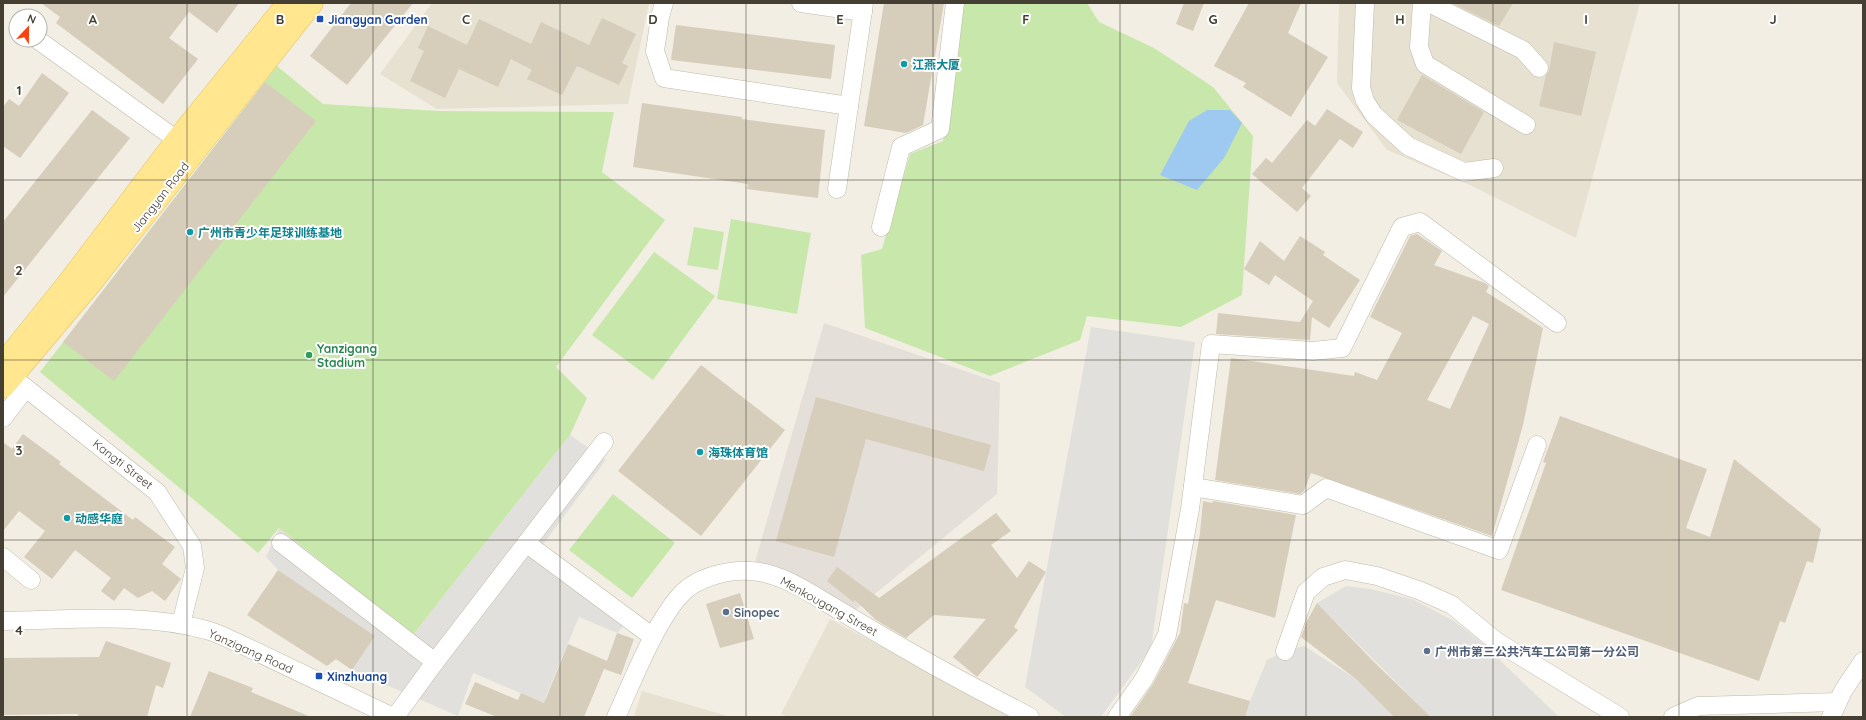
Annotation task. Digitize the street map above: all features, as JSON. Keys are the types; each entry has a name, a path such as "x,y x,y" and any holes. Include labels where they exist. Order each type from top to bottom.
{"main road":[{"name":"Jiangyan Road","path":"11,379 66,286 177,140 288,3"},
{"name":"Jiangyan Road","path":"11,379 90,284 312,3"}],"street":[{"path":"664,3 660,17 655,51 664,78 849,106"},
{"path":"801,3 864,7 837,189"},
{"path":"881,227 901,147 940,129 955,3"},
{"path":"1365,3 1362,88 1365,101 1374,115 1408,146 1464,172 1494,168"},
{"path":"1422,3 1419,47 1425,64 1526,126"},
{"path":"1429,3 1438,9 1523,50 1539,68"},
{"path":"48,47 177,140"},
{"path":"1117,717 1144,679 1167,635 1193,487 1211,344 1312,351 1342,348 1402,227 1420,222 1557,323"},
{"path":"3,418 11,379"},
{"name":"Kangti Street","path":"11,379 157,492 192,546 195,568 181,624"},
{"path":"394,717 604,442"},
{"path":"1193,487 1304,505 1326,488 1499,550 1537,445"},
{"path":"281,543 435,662"},
{"path":"526,543 653,637"},
{"path":"3,557 31,580"},
{"path":"1285,651 1306,592 1323,577 1345,570 1377,576 1422,591 1452,605 1496,641 1620,717"},
{"name":"Menkougang Street","path":"616,717 653,637 676,600 688,588 700,581 736,571 758,572 791,583 937,668 1030,717"},
{"name":"Yanzigang Road","path":"3,620 117,618 181,624 212,632 394,717"},
{"path":"1673,717 1698,706 1835,710 1852,676 1863,661"}],"shaded area":[{"path":"432,3 649,3 628,104 437,109 380,74"},
{"path":"1339,3 1640,3 1576,238 1470,185 1387,150 1337,83"},
{"path":"824,323 1000,383 997,494 854,611 755,562"},
{"path":"1091,327 1195,342 1151,648 1101,717 1066,717 1025,687"},
{"path":"570,435 606,460 541,547 632,616 617,633 579,617 545,698 547,704 473,673 458,716 352,670 375,636 278,570 266,557 279,528 413,635"},
{"name":"广州市第三公共汽车工公司第一分公司","path":"1346,586 1370,589 1412,599 1454,621 1479,640 1559,717 1431,717 1317,603"},
{"path":"830,619 1013,717 789,717 781,714"},
{"path":"1304,646 1356,679 1394,717 1245,717 1267,660 1285,651"},
{"path":"642,691 731,717 634,717"}],"green space":[{"path":"964,3 1087,3 1099,22 1154,48 1213,87 1253,136 1242,295 1181,327 1087,316 1080,340 990,376 865,328 861,255 882,249 910,154 943,141"},
{"name":"Yanzigang Stadium","path":"277,66 323,104 439,111 614,112 602,172 665,220 556,367 587,398 570,435 413,635 279,528 258,553 40,372"},
{"path":"731,219 811,233 797,314 717,299"},
{"path":"694,227 724,232 718,270 687,265"},
{"path":"654,252 715,296 653,380 592,335"},
{"path":"613,494 675,543 632,598 569,550"}],"water":[{"path":"1207,110 1230,110 1242,123 1224,158 1197,190 1160,175 1189,121"}],"building":[{"path":"41,3 239,3 217,33 189,12 169,38 198,59 163,104 56,23 60,17"},
{"path":"351,3 413,3 347,85 310,56"},
{"name":"江燕大厦","path":"884,3 944,3 923,125 906,133 864,126"},
{"path":"1184,3 1204,3 1193,31 1176,24"},
{"path":"1249,3 1301,3 1288,33 1328,57 1291,117 1243,87 1246,83 1214,66"},
{"path":"1452,3 1513,3 1499,26"},
{"path":"602,18 636,34 622,63 628,66 619,85 577,66 562,95 527,79 532,70 511,59 498,87 459,69 445,98 410,81 424,51 418,48 428,26 467,45 479,19 531,44 541,22 589,45"},
{"path":"676,25 835,45 831,79 671,60"},
{"path":"1554,42 1596,52 1581,116 1539,106 1546,75 1549,71"},
{"path":"42,73 69,93 20,158 3,146 3,107 9,99 19,106"},
{"path":"1422,75 1484,112 1461,154 1397,120"},
{"name":"广州市青少年足球训练基地","path":"265,82 316,121 114,381 63,342"},
{"path":"642,103 742,117 742,119 825,130 818,198 747,189 748,184 633,167"},
{"path":"1327,109 1363,132 1353,148 1340,139 1302,188 1311,196 1297,212 1252,174 1266,158 1272,163 1307,120 1315,126"},
{"path":"92,110 130,138 3,297 3,222"},
{"path":"1417,234 1442,251 1434,265 1485,283 1489,286 1486,292 1543,328 1523,425 1492,536 1311,473 1304,491 1300,494 1215,480 1231,358 1354,376 1355,372 1377,380 1402,333 1370,317 1410,236","holes":["1473,316 1489,324 1450,409 1427,400"]},
{"path":"1300,236 1325,252 1323,255 1360,280 1329,328 1312,317 1310,340 1216,334 1218,313 1300,322 1313,301 1275,275 1269,285 1244,269 1260,241 1284,261"},
{"name":"海珠体育馆","path":"701,365 785,430 701,536 618,471"},
{"path":"816,397 991,445 984,471 866,439 834,557 776,541"},
{"path":"1560,416 1707,469 1686,528 1710,537 1734,459 1821,529 1813,563 1807,561 1785,623 1780,621 1759,681 1501,590 1546,463 1543,462"},
{"name":"动感华庭","path":"23,434 61,462 59,464 133,520 135,517 175,547 162,564 181,579 165,601 152,591 138,598 124,588 114,601 101,591 111,578 75,550 52,579 24,557 45,531 19,511 3,531 3,442 12,449"},
{"path":"1203,501 1212,503 1213,501 1296,515 1275,618 1216,600 1188,683 1250,701 1245,717 1130,717 1153,684 1180,633 1184,603 1188,604 1200,533"},
{"path":"996,513 1011,531 991,545 1017,578 1029,561 1046,572 1014,627 1018,630 977,677 953,657 986,619 934,615 906,638 876,620 855,600 853,602 827,581 837,567 879,598"},
{"path":"278,570 375,636 352,670 336,659 327,666 247,615"},
{"path":"740,593 754,639 720,648 706,604"},
{"path":"1317,603 1373,661 1431,717 1394,717 1356,679 1301,637 1307,621"},
{"path":"617,633 634,639 621,675 604,669 584,717 497,717 465,704 475,682 518,700 521,693 544,703 568,644 607,661"},
{"path":"106,641 171,663 163,688 156,685 147,717 77,717 78,714 3,715 3,658 99,657"},
{"path":"209,671 253,688 251,692 311,717 190,717"}],"place":[{"name":"Jiangyan Garden","path":"320,19"},
{"name":"江燕大厦","path":"904,64"},
{"name":"广州市青少年足球训练基地","path":"190,232"},
{"name":"Yanzigang Stadium","path":"309,355"},
{"name":"海珠体育馆","path":"700,452"},
{"name":"动感华庭","path":"67,518"},
{"name":"Sinopec","path":"726,612"},
{"name":"广州市第三公共汽车工公司第一分公司","path":"1427,651"},
{"name":"Xinzhuang","path":"319,676"}]}
